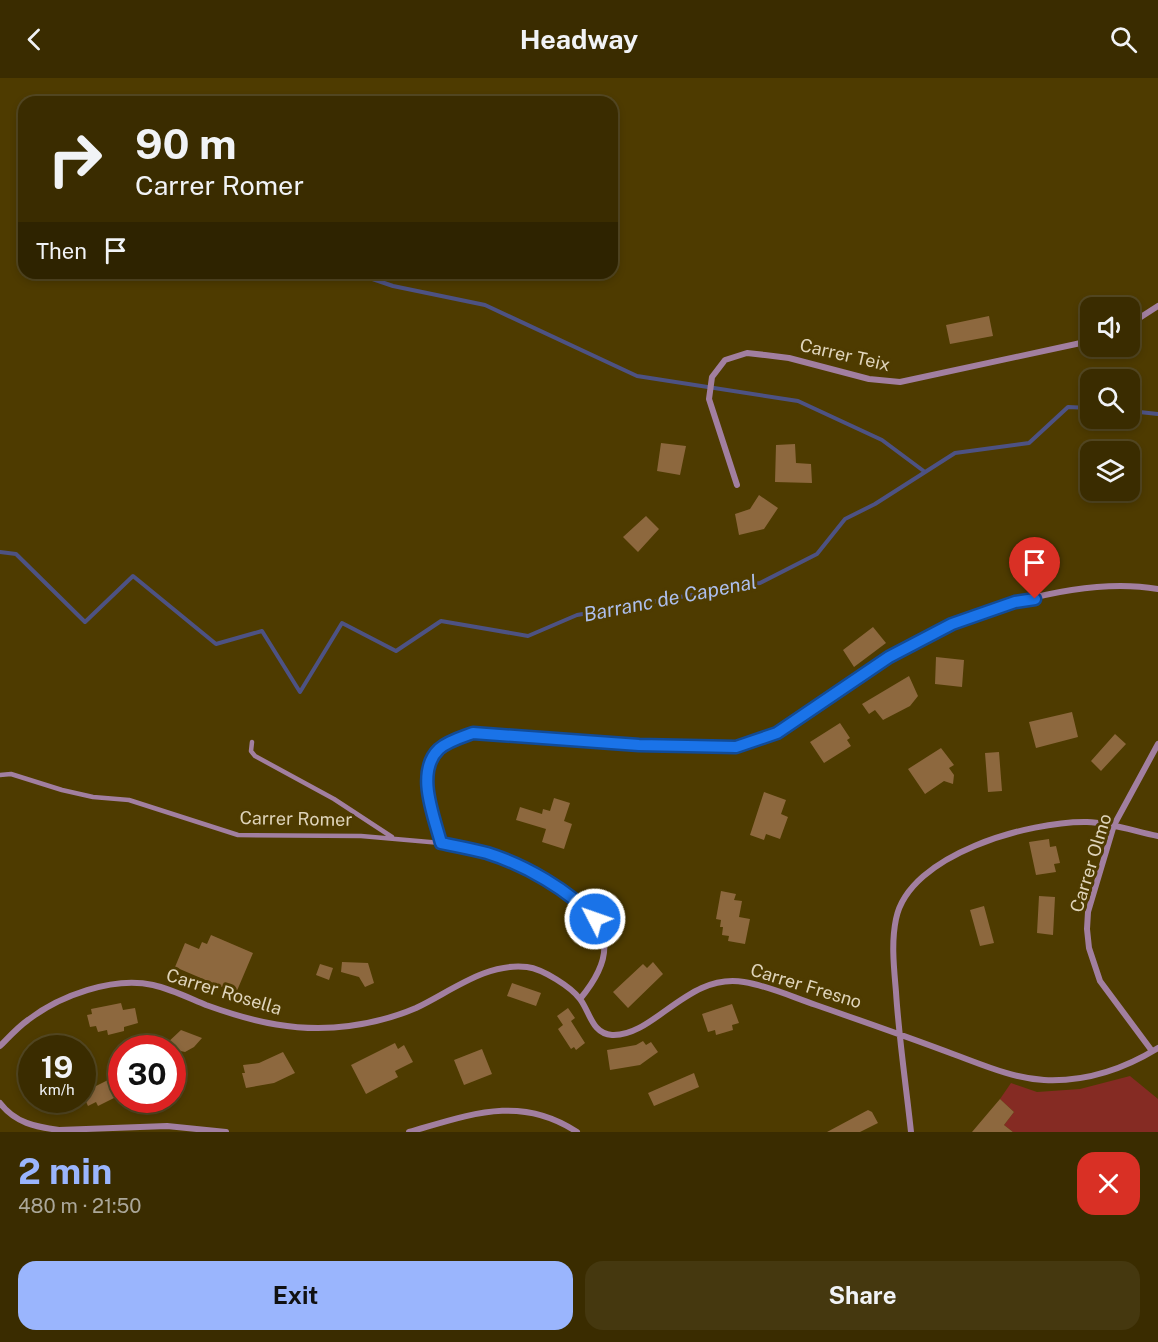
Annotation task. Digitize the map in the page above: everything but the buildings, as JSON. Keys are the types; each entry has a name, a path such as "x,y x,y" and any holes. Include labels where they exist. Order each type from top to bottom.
{"street":[{"path":"1140,318 1158,306"},
{"name":"Carrer Teix","path":"737,485 709,399 712,376 725,360 734,356 747,353 789,358 869,379 900,382 1080,343"},
{"path":"580,999 594,982 603,957 603,940 595,919 576,902 516,865 486,853 441,843 427,776 439,749 456,739 473,733 639,745 736,747 777,733 889,657 952,624 1015,602 1095,587 1158,590"},
{"name":"Carrer Olmo","path":"1155,1049 1100,981 1089,948 1088,912 1114,825 1158,744"},
{"path":"911,1132 899,1034 893,951 896,918 905,896 916,882 945,860 969,849 1035,826 1088,822 1114,825 1158,837"},
{"name":"Carrer Rosella","path":"0,1046 28,1020 55,1004 89,990 120,984 152,985 225,1011 286,1027 303,1029 351,1026 386,1018 413,1009 493,970 510,967 532,967 542,971 580,999"},
{"name":"Carrer Fresno","path":"580,999 598,1029 605,1033 618,1035 633,1031 694,991 716,983 734,981 778,990 1007,1074 1049,1080 1108,1072 1155,1049"},
{"path":"0,1103 11,1116 43,1128 60,1130 167,1126 226,1132"},
{"path":"409,1132 473,1113 512,1110 538,1113 558,1120 577,1132"}],"lane":[{"name":"Carrer Romer","path":"252,742 251,751 255,756 334,799 394,838"},
{"name":"Carrer Romer","path":"0,775 11,774 93,797 129,800 238,835 332,835 441,843"}],"shaded area":[{"path":"1130,1076 1158,1099 1158,1132 1013,1132 1004,1125 1014,1112 1000,1099 1011,1083 1037,1092 1080,1089"}],"waterway":[{"path":"373,279 393,286 485,305 637,376 798,401 882,440 925,472"},
{"name":"Barranc de Capenal","path":"0,552 16,554 85,622 133,576 216,644 262,631 300,692 342,623 396,651 441,621 528,636 577,615 760,583 817,554 845,519 875,504 955,453 1029,443 1068,407 1080,408"},
{"name":"Barranc de Capenal","path":"1140,412 1158,414"}],"route":[{"path":"595,919 588,911 558,889 516,865 486,853 441,843 427,776 432,760 439,749 456,739 473,733 639,745 736,747 777,733 889,657 952,624 1015,602 1035,599"}]}
